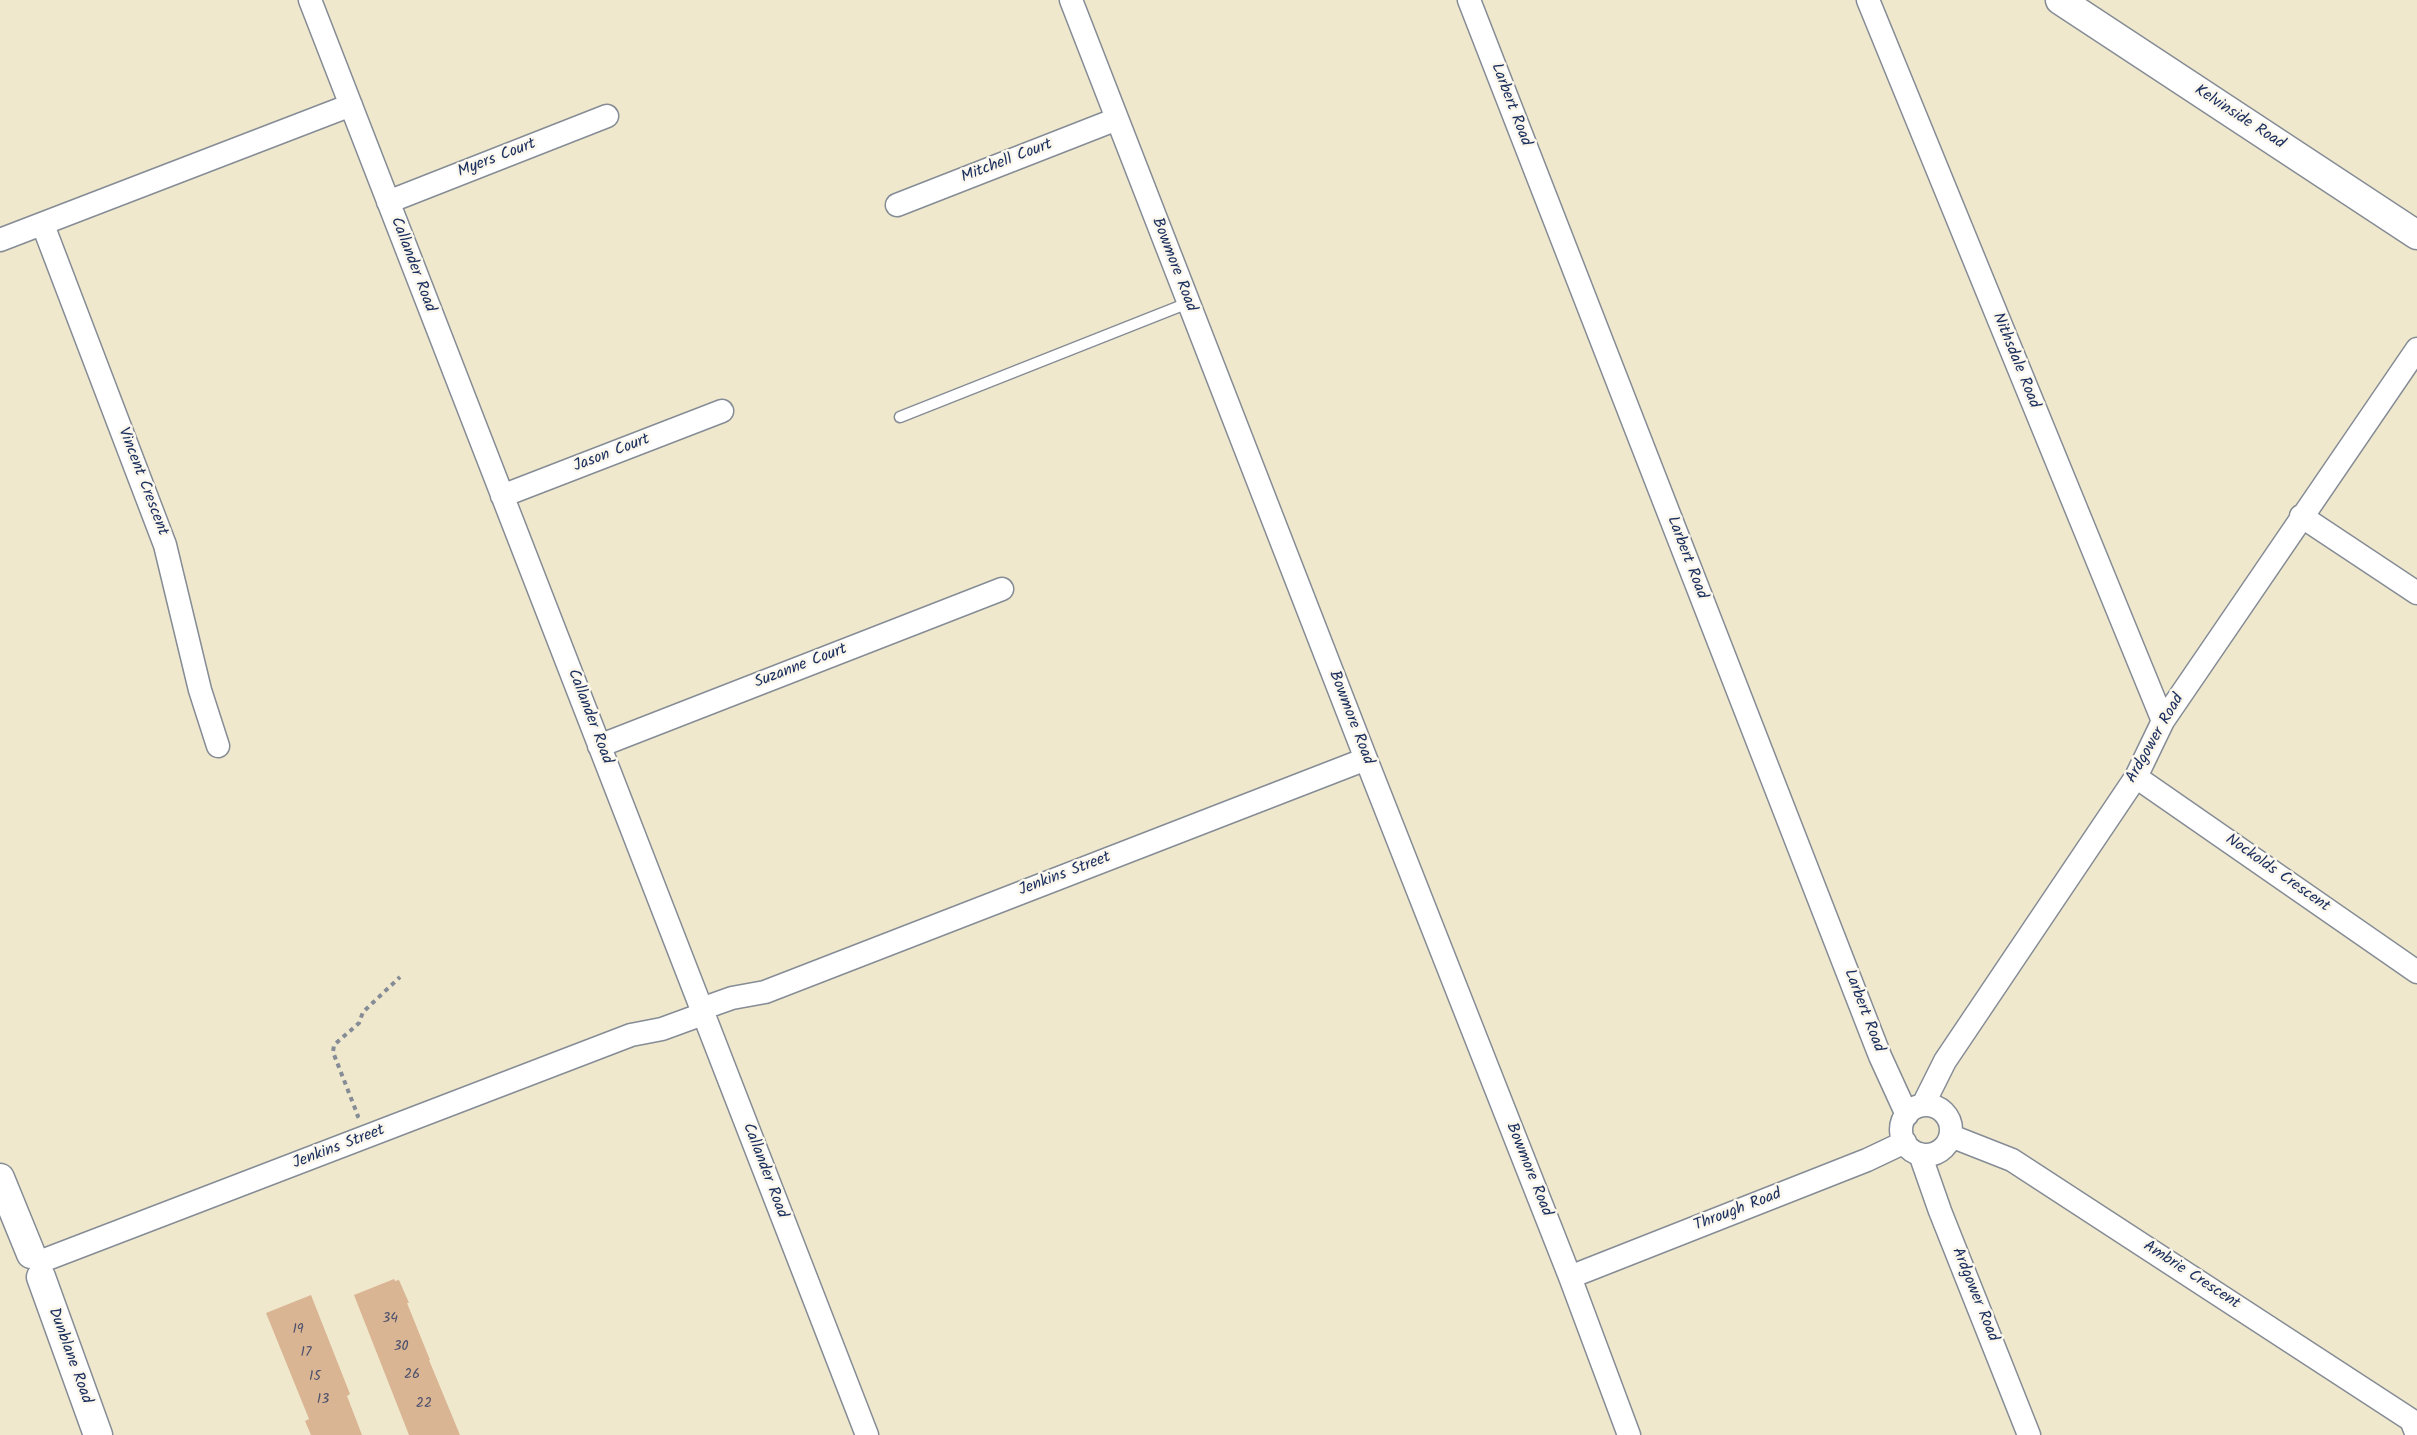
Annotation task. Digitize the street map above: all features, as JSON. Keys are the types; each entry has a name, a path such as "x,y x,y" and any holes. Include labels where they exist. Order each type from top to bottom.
{"street":[{"name":"Callander Road","path":"310,0 867,1435"},
{"name":"Bowmore Road","path":"1071,0 1570,1277 1629,1435"},
{"name":"Larbert Road","path":"1469,0 1880,1056 1915,1110"},
{"name":"Nithsdale Road","path":"1868,0 2163,721"},
{"name":"Kelvinside Road","path":"2060,0 2417,235"},
{"path":"0,240 351,105"},
{"name":"Myers Court","path":"388,202 608,116"},
{"name":"Mitchell Court","path":"897,205 1117,119"},
{"name":"Vincent Crescent","path":"43,225 165,545 200,690 218,746"},
{"name":"Ardgower Road","path":"1915,1110 1945,1061 2136,777 2163,721 2417,348"},
{"name":"Jason Court","path":"502,496 722,411"},
{"path":"2301,516 2417,593"},
{"name":"Suzanne Court","path":"599,746 1002,589"},
{"name":"Jenkins Street","path":"40,1263 631,1035 655,1019 750,1004 765,992 1366,759"},
{"name":"Nockolds Crescent","path":"2136,777 2417,972"},
{"path":"1939,1108 1945,1113 1949,1120 1950,1136 1942,1149 1928,1155 1913,1148 1902,1128 1915,1110 1939,1108"},
{"name":"Ambrie Crescent","path":"1950,1136 2012,1160 2415,1423"},
{"name":"Ardgower Road","path":"1913,1148 2029,1435"},
{"name":"Through Road","path":"1570,1277 1867,1160 1913,1148"},
{"name":"Dunblane Road","path":"0,1178 40,1263 98,1435"}],"lane":[{"path":"900,417 1188,303"}],"path":[{"path":"357,1141 349,1119 358,1116 333,1052 334,1045 359,1023 363,1012 400,977"}],"building":[{"path":"394,1279 399,1280 409,1303 407,1303 460,1435 409,1435 354,1295"},
{"path":"311,1295 350,1394 347,1396 362,1435 311,1435 305,1421 309,1419 266,1313"}]}
